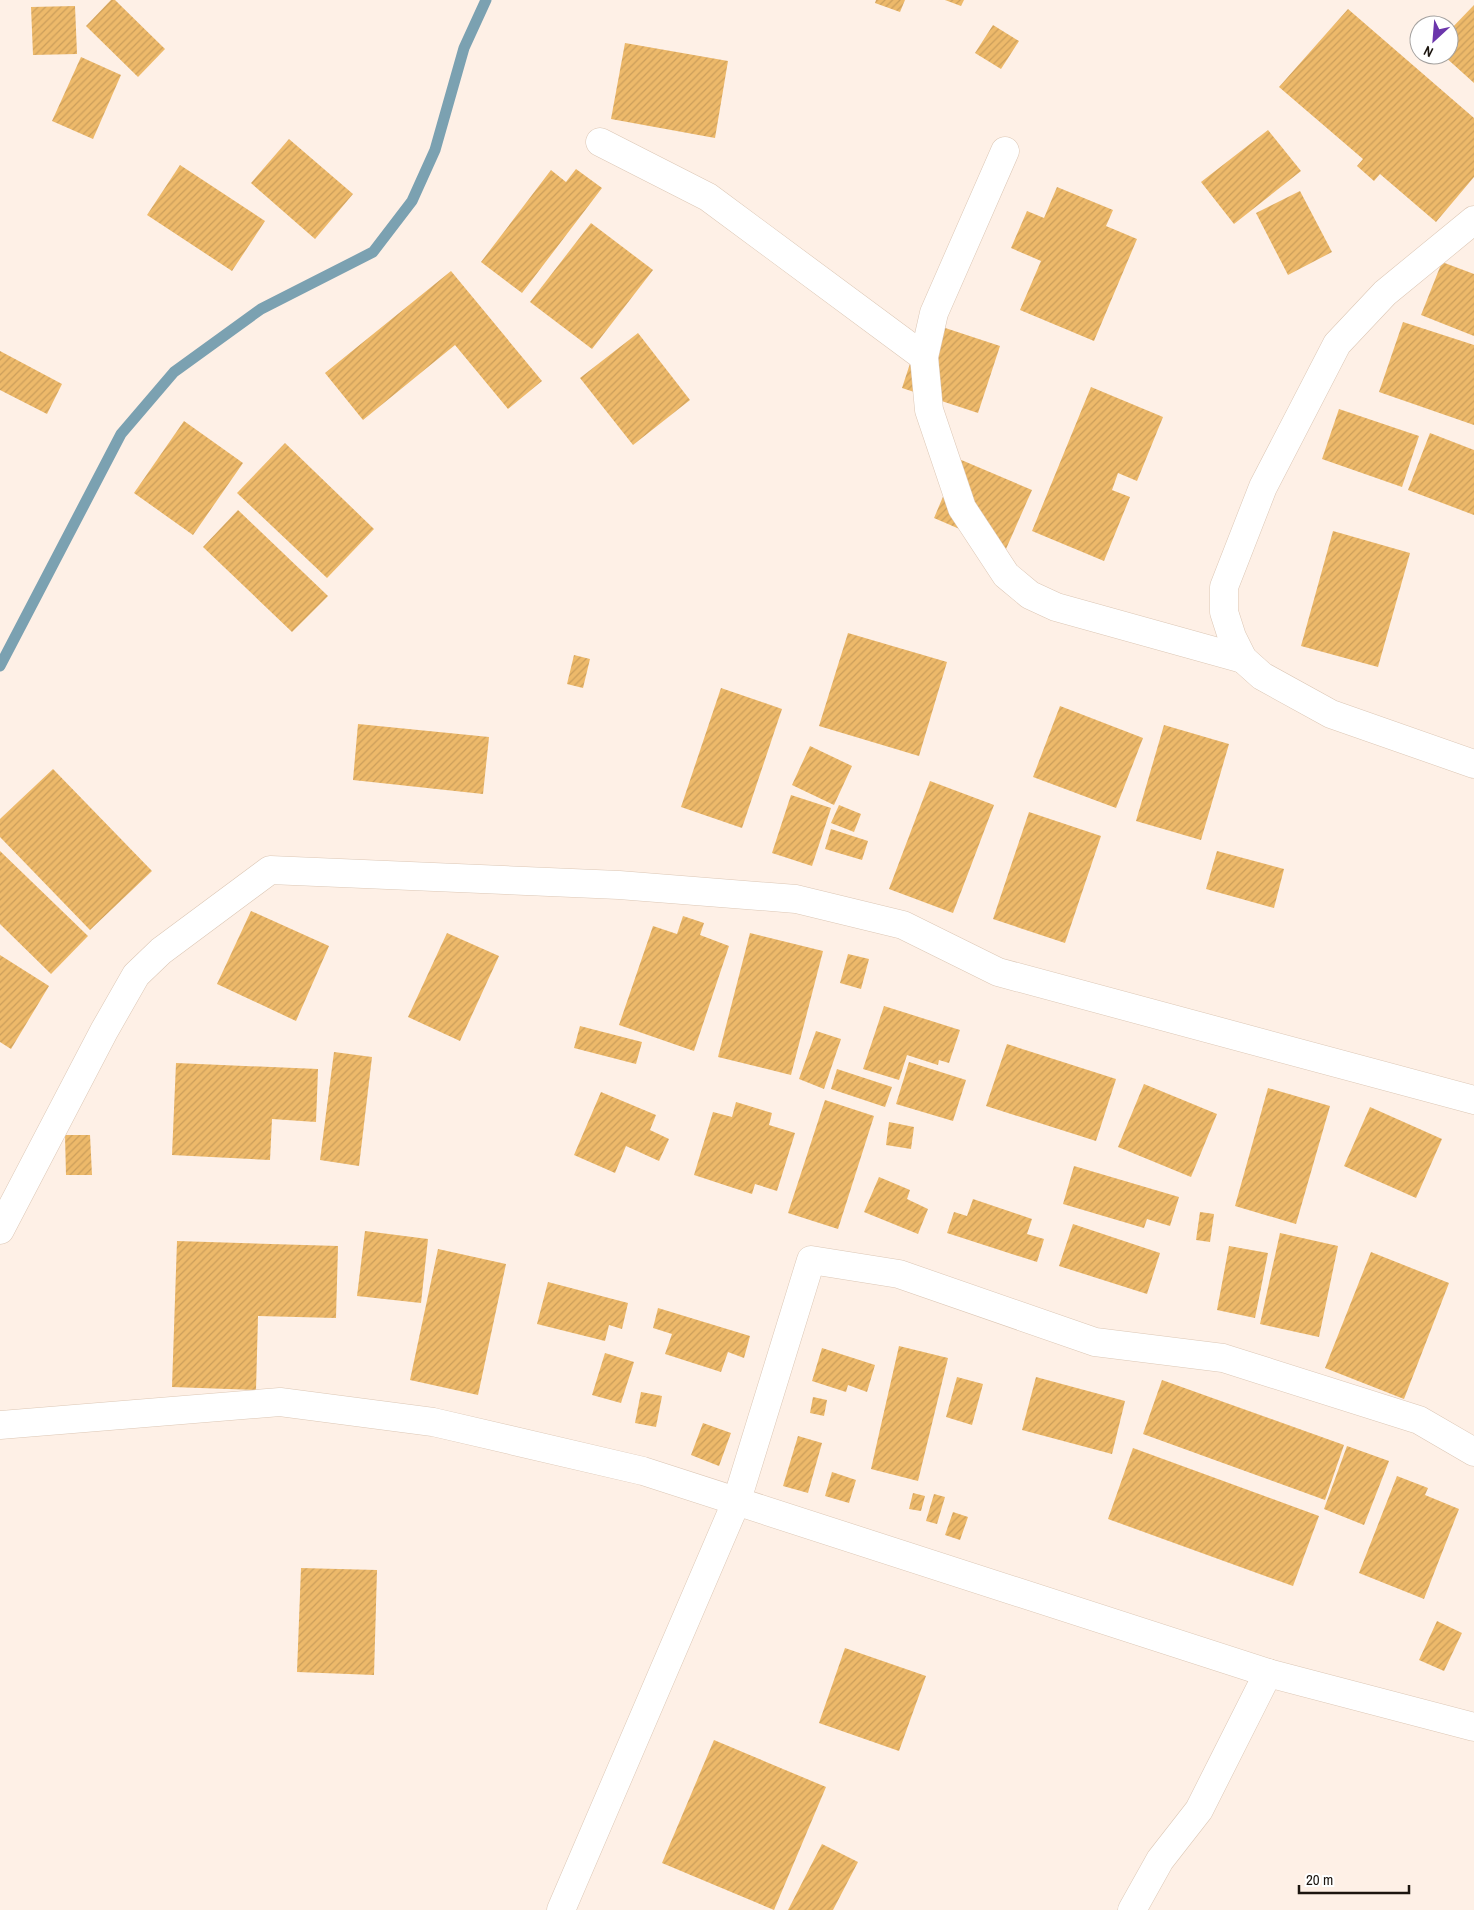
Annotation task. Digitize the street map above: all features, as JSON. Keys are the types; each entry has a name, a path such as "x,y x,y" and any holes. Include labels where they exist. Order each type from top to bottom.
{"street":[{"path":"600,142 708,197 924,357"},
{"path":"1004,151 934,312 924,357 929,410 962,508 1006,575 1030,595 1056,608 1243,659"},
{"path":"1474,220 1385,293 1337,344 1263,488 1224,587 1224,612 1232,637 1243,659 1262,676 1332,714 1474,764"},
{"path":"0,1230 104,1031 136,975 161,951 270,870 619,885 796,899 903,925 998,972 1474,1100"},
{"path":"561,1910 737,1500 811,1260 899,1274 1095,1342 1223,1358 1419,1420 1474,1452"},
{"path":"0,1425 280,1402 432,1422 643,1471 1268,1673 1474,1727"},
{"path":"1132,1910 1160,1860 1199,1810 1268,1673"}],"building":[{"path":"111,0 115,0 165,49 138,77 86,26"},
{"path":"876,0 905,0 900,12 875,3"},
{"path":"945,0 964,0 961,6"},
{"path":"1474,5 1474,83 1454,65 1459,65 1459,21"},
{"path":"75,6 77,54 33,55 31,7"},
{"path":"1348,9 1409,62 1409,65 1413,65 1474,118 1474,177 1436,222 1380,174 1374,181 1357,166 1363,159 1279,87"},
{"path":"993,25 1019,41 1001,69 975,53"},
{"path":"625,43 728,61 715,138 611,119"},
{"path":"81,57 121,75 93,139 52,121"},
{"path":"1268,130 1301,171 1234,224 1201,182"},
{"path":"289,139 353,194 315,239 251,183"},
{"path":"180,165 265,221 232,271 147,215"},
{"path":"576,169 602,188 522,293 481,262 551,170 566,182"},
{"path":"1057,187 1113,210 1106,226 1137,239 1094,341 1020,310 1041,261 1011,248 1027,211 1044,218"},
{"path":"1300,191 1332,252 1288,275 1256,213"},
{"path":"591,223 653,270 592,349 530,302"},
{"path":"1442,262 1474,274 1474,336 1421,315"},
{"path":"451,271 542,381 508,409 455,345 363,420 325,373"},
{"path":"924,321 1000,346 978,413 902,388"},
{"path":"1403,322 1474,345 1474,425 1379,392"},
{"path":"638,333 690,400 633,445 580,378"},
{"path":"0,351 62,384 47,414 0,390"},
{"path":"1091,387 1163,417 1137,481 1118,473 1112,490 1130,497 1104,561 1032,531"},
{"path":"1339,409 1419,436 1402,487 1322,459"},
{"path":"184,421 243,463 193,535 134,493"},
{"path":"1430,433 1474,450 1474,515 1408,490"},
{"path":"285,443 374,529 327,578 237,493"},
{"path":"959,459 1032,490 1006,549 934,518"},
{"path":"238,510 328,596 292,632 203,547"},
{"path":"1333,531 1410,553 1378,667 1301,646"},
{"path":"848,633 947,662 919,756 819,726"},
{"path":"574,655 590,659 583,688 567,684"},
{"path":"721,688 782,709 742,828 681,807"},
{"path":"1060,706 1143,738 1116,808 1033,777"},
{"path":"358,724 489,737 483,794 353,780"},
{"path":"1164,725 1229,744 1201,840 1136,821"},
{"path":"810,746 852,766 834,805 792,785"},
{"path":"53,769 152,871 90,930 0,837 0,819"},
{"path":"930,781 994,805 953,913 889,889"},
{"path":"791,795 831,808 812,866 772,853"},
{"path":"839,805 861,814 854,832 831,823"},
{"path":"1029,812 1101,836 1065,943 993,919"},
{"path":"831,829 868,841 862,860 825,849"},
{"path":"0,851 88,936 51,974 0,924"},
{"path":"1217,851 1284,869 1274,908 1206,889"},
{"path":"251,911 329,946 296,1021 217,984"},
{"path":"683,916 704,923 700,935 729,946 694,1051 619,1025 653,926 677,934"},
{"path":"447,933 499,956 460,1041 408,1017"},
{"path":"750,933 823,951 791,1075 718,1057"},
{"path":"848,954 869,959 861,989 840,983"},
{"path":"0,955 49,986 11,1049 0,1042"},
{"path":"884,1006 960,1030 949,1063 939,1060 938,1065 907,1055 899,1080 863,1069"},
{"path":"580,1026 642,1042 636,1064 574,1048"},
{"path":"816,1031 841,1039 824,1089 799,1079"},
{"path":"1007,1044 1116,1079 1096,1141 986,1106"},
{"path":"334,1052 372,1057 359,1166 320,1160"},
{"path":"909,1062 966,1080 953,1121 896,1104"},
{"path":"176,1063 318,1069 316,1122 272,1119 270,1160 172,1155"},
{"path":"837,1069 892,1087 885,1107 831,1089"},
{"path":"1144,1084 1217,1114 1191,1177 1118,1147"},
{"path":"1268,1088 1330,1106 1296,1224 1235,1206"},
{"path":"601,1092 656,1115 650,1130 669,1139 659,1161 626,1146 615,1173 574,1155"},
{"path":"825,1100 874,1116 838,1229 788,1213"},
{"path":"736,1102 772,1113 769,1125 795,1133 777,1191 755,1184 752,1194 694,1175 713,1112 732,1117"},
{"path":"1370,1107 1442,1139 1416,1198 1344,1166"},
{"path":"889,1122 914,1127 911,1149 886,1145"},
{"path":"65,1135 90,1135 92,1175 66,1175"},
{"path":"1074,1166 1179,1197 1170,1226 1147,1219 1144,1228 1063,1204"},
{"path":"879,1177 910,1190 907,1199 928,1209 918,1234 864,1212"},
{"path":"973,1199 1032,1219 1027,1234 1044,1239 1037,1262 947,1233 954,1212 967,1216"},
{"path":"1200,1212 1214,1214 1210,1242 1196,1240"},
{"path":"1073,1224 1160,1253 1147,1294 1059,1266"},
{"path":"365,1231 428,1239 421,1303 357,1296"},
{"path":"1280,1233 1338,1246 1319,1337 1260,1324"},
{"path":"177,1241 338,1246 336,1318 258,1316 256,1390 172,1387"},
{"path":"1229,1246 1268,1253 1255,1318 1217,1310"},
{"path":"438,1249 506,1264 478,1395 410,1380"},
{"path":"1371,1252 1449,1283 1404,1399 1325,1368"},
{"path":"548,1282 628,1303 622,1329 609,1325 605,1341 537,1324"},
{"path":"658,1308 750,1336 744,1358 728,1352 721,1372 665,1354 672,1334 653,1328"},
{"path":"899,1346 948,1358 918,1481 871,1469"},
{"path":"822,1348 875,1365 867,1392 848,1385 846,1392 812,1381"},
{"path":"605,1353 634,1362 621,1403 592,1395"},
{"path":"957,1377 983,1384 972,1425 946,1417"},
{"path":"1036,1377 1125,1401 1112,1454 1022,1430"},
{"path":"1162,1380 1344,1445 1325,1500 1143,1434"},
{"path":"641,1392 662,1396 656,1427 635,1423"},
{"path":"813,1397 827,1400 824,1416 810,1413"},
{"path":"703,1423 731,1433 719,1466 691,1455"},
{"path":"798,1436 822,1443 808,1493 783,1486"},
{"path":"1347,1446 1389,1461 1364,1525 1324,1509"},
{"path":"1133,1448 1319,1516 1293,1586 1108,1519"},
{"path":"832,1472 856,1480 849,1503 825,1496"},
{"path":"1397,1476 1428,1488 1425,1495 1459,1509 1424,1599 1359,1573"},
{"path":"913,1493 925,1496 921,1511 909,1509"},
{"path":"934,1494 945,1497 937,1524 926,1521"},
{"path":"953,1512 968,1517 960,1540 945,1535"},
{"path":"301,1568 377,1570 374,1675 297,1672"},
{"path":"1437,1621 1462,1633 1444,1671 1419,1660"},
{"path":"845,1648 926,1676 899,1751 819,1723"},
{"path":"714,1740 826,1787 774,1910 662,1863"},
{"path":"822,1844 858,1862 833,1910 788,1910"}],"waterway":[{"path":"0,666 121,434 174,372 261,309 373,252 412,201 435,150 464,48 486,0"}]}
